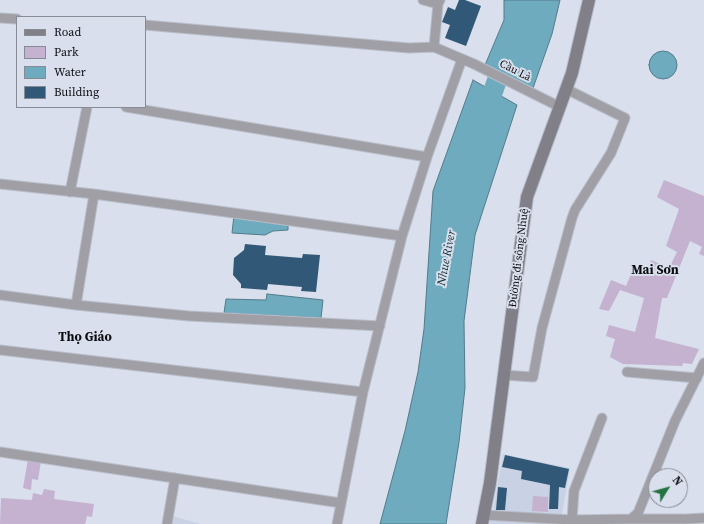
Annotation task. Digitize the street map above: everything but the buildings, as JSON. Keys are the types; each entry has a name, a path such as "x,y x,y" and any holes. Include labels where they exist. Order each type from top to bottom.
{"street":[{"path":"146,25 409,48 434,47 439,2 423,0"},
{"name":"Đường đi sông Nhuệ","path":"483,520 490,483 527,197 572,74 589,0"},
{"path":"0,18 16,19"},
{"name":"Cầu Là","path":"434,47 474,64 560,107"},
{"path":"337,524 364,392 402,236 427,157 462,59"},
{"path":"504,375 533,377 542,328 572,218 611,153 625,118 566,89"},
{"path":"70,192 88,108"},
{"path":"132,108 427,157"},
{"path":"0,184 94,194 402,236"},
{"path":"76,305 94,194"},
{"path":"0,295 76,305 189,316 380,326"},
{"path":"0,350 364,392"},
{"path":"631,519 638,512 675,422 704,363"},
{"path":"627,372 697,378"},
{"path":"572,520 574,491 602,418"},
{"path":"0,452 341,503"},
{"path":"167,524 175,478"},
{"path":"483,520 704,518"}],"shaded area":[{"path":"503,454 570,468 562,514 493,512"},
{"path":"172,516 201,524 171,524"},
{"path":"490,520 585,524 490,524"}],"green space":[{"path":"664,180 704,196 704,256 699,254 702,247 690,241 667,298 662,298 655,338 699,349 692,364 683,363 682,366 623,364 610,357 615,339 606,336 609,325 635,332 644,298 620,290 609,311 599,309 611,280 626,286 633,269 647,274 651,260 669,268 677,252 666,246 679,209 657,197"},
{"path":"28,459 41,461 38,480 32,479 31,490 23,488"},
{"path":"44,489 55,491 54,499 94,504 92,517 87,516 85,524 0,524 1,498 32,500 33,493 42,495"},
{"path":"533,496 548,497 548,512 532,511"}],"water":[{"path":"504,0 560,0 552,34 532,91 485,65 504,20"},
{"path":"663,51 669,52 673,55 676,59 676,71 673,75 669,78 663,79 657,78 653,75 650,71 649,65 650,59 653,55 657,52"},
{"path":"473,80 517,105 475,235 464,321 465,388 459,442 446,524 380,524 405,431 418,372 424,329 433,191"},
{"path":"234,215 288,222 288,230 273,231 265,235 232,233"},
{"path":"267,294 323,300 321,318 224,313 226,299 266,300"}],"waterway":[{"name":"Nhue River","path":"484,117 506,55"}],"district":[{"name":"Mai Sơn","path":"655,271"},
{"name":"Thọ Giáo","path":"85,338"}]}
